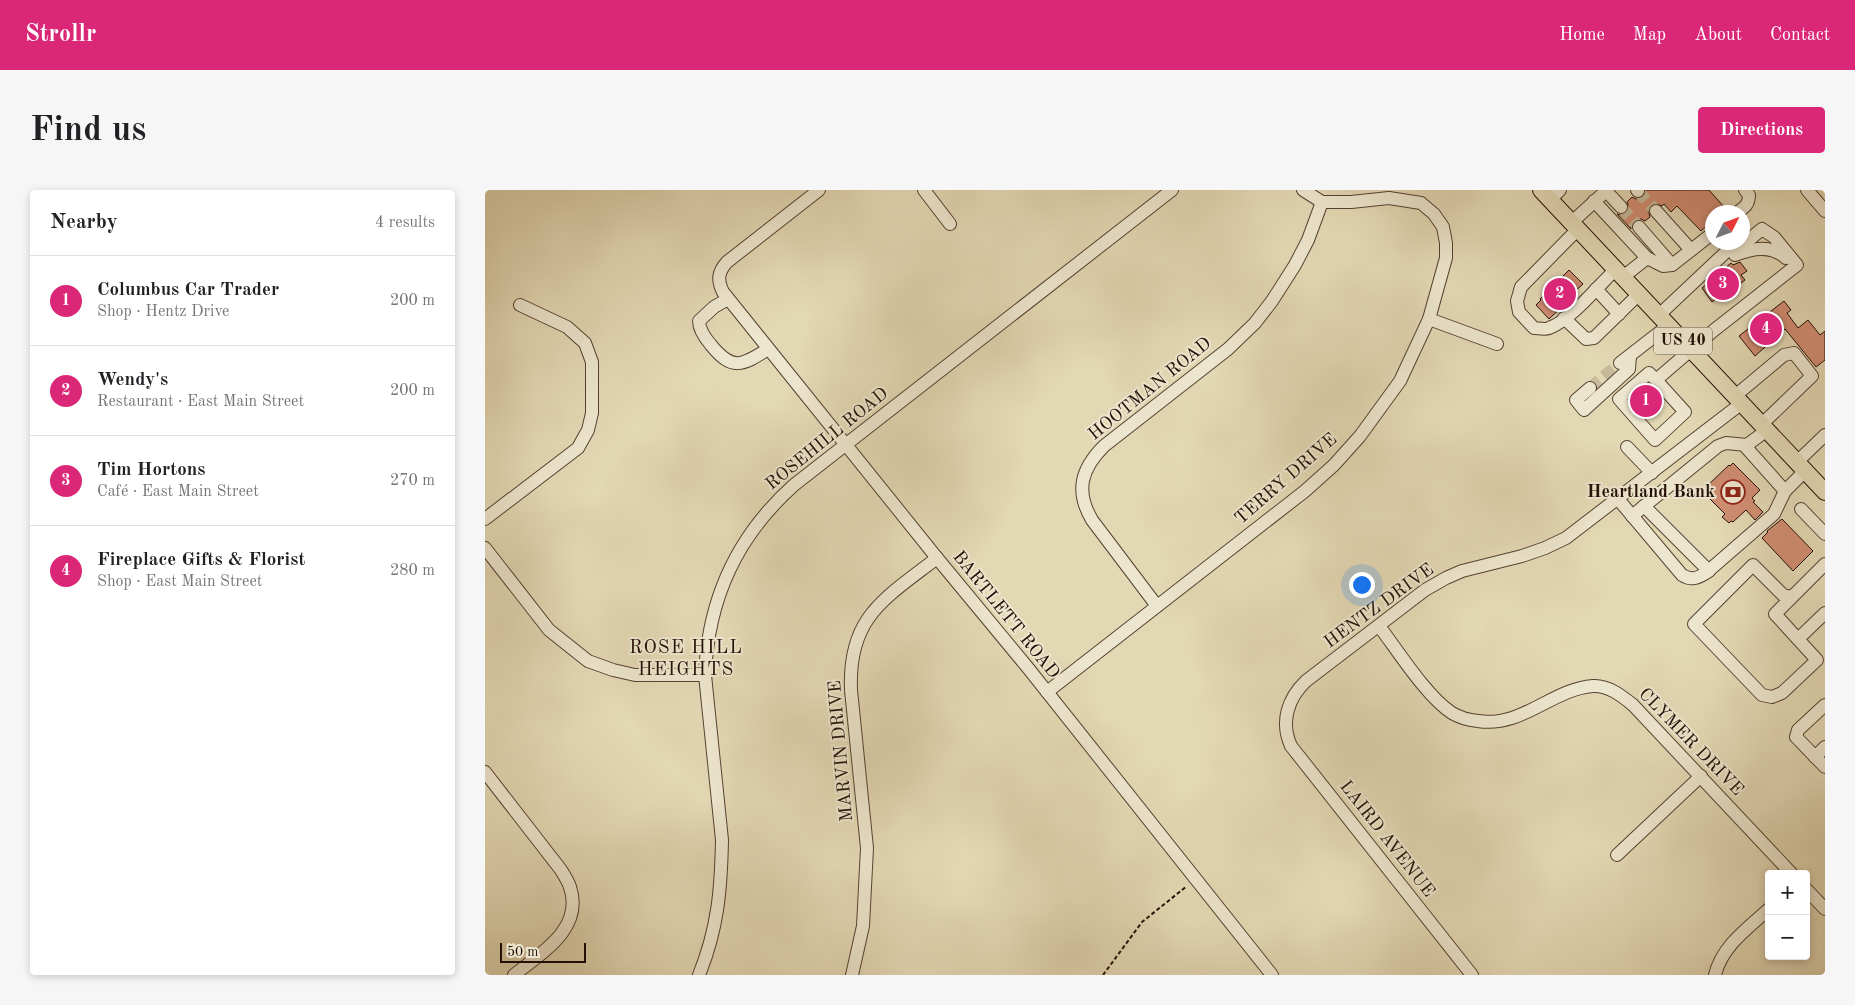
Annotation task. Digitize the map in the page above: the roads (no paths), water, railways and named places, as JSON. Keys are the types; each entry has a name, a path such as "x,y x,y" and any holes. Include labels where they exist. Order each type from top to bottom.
{"main road":[{"name":"US 40","path":"1551,193 1575,225 1619,273 1801,466 1824,487"}],"street":[{"name":"BARTLETT ROAD","path":"819,190 727,262 721,268 719,284 728,299 767,349 1047,692 1272,975"},
{"path":"924,190 950,224"},
{"name":"ROSEHILL ROAD","path":"699,975 714,931 722,840 705,675 705,656 715,607 723,584 742,545 763,516 780,498 845,445 1172,190"},
{"path":"1303,190 1322,202"},
{"path":"1621,207 1607,190 1594,201 1552,255 1521,287 1517,301 1519,312 1534,328 1548,329 1564,318 1596,289 1619,273 1647,258"},
{"path":"1745,190 1749,195 1747,205"},
{"path":"1807,190 1825,211"},
{"name":"TERRY DRIVE","path":"1047,692 1305,491 1335,464 1360,436 1400,381 1429,319 1446,258 1443,228 1434,214 1421,203 1389,198 1351,202 1322,202"},
{"path":"1594,201 1647,258 1663,266 1672,265 1705,239"},
{"name":"HOOTMAN ROAD","path":"1157,606 1085,508 1083,481 1087,467 1104,446 1228,349 1255,323 1272,301 1309,240 1322,202"},
{"path":"1656,211 1691,250"},
{"path":"1639,227 1672,265"},
{"path":"1590,388 1576,400 1583,410 1629,370 1625,360 1664,320 1693,283 1726,252 1739,248 1762,229 1774,237 1797,265 1691,349 1656,380"},
{"path":"1693,283 1701,281 1724,260 1742,252 1774,250 1779,252 1794,268"},
{"path":"1596,289 1619,314"},
{"path":"1564,318 1586,339 1594,338 1639,294"},
{"path":"728,299 699,321 699,327 720,357 727,362 749,361 767,349"},
{"path":"485,519 578,448 588,430 592,413 592,362 585,343 567,327 520,305"},
{"path":"1429,319 1497,344"},
{"name":"HENTZ DRIVE","path":"1286,720 1288,708 1299,688 1425,590 1445,578 1462,571 1522,556 1566,538 1652,473 1739,400 1784,355 1794,353 1812,376 1764,427"},
{"path":"1649,373 1656,380 1685,412 1655,440 1619,399 1649,373"},
{"path":"1633,518 1718,446 1725,443 1743,445 1752,442 1764,427"},
{"path":"1618,499 1682,575 1694,580 1709,571 1774,514 1785,491 1801,466 1825,435"},
{"path":"1743,445 1785,491"},
{"path":"1627,447 1652,473"},
{"path":"1645,506 1709,571"},
{"path":"1801,508 1825,534"},
{"path":"485,548 549,630 588,661 635,675 705,675"},
{"name":"MARVIN DRIVE","path":"852,975 863,926 867,848 851,690 850,674 854,648 867,619 876,607 886,597 937,558"},
{"path":"1792,597 1783,595 1753,565 1694,624 1762,695 1772,697 1782,693 1821,664 1775,614 1792,597 1825,564"},
{"path":"1798,639 1825,613"},
{"name":"CLYMER DRIVE","path":"1379,626 1441,705 1453,714 1469,720 1500,722 1516,717 1573,691 1594,686 1605,688 1620,695 1633,705 1788,870"},
{"path":"1825,705 1798,730 1796,737 1825,767"},
{"name":"LAIRD AVENUE","path":"1286,720 1288,738 1297,754 1472,975"},
{"path":"1815,757 1825,747"},
{"path":"485,772 561,870 570,888 573,908 568,926 556,942 514,975"},
{"path":"1617,855 1701,776"},
{"path":"1810,893 1825,909"},
{"path":"1715,975 1717,965 1731,944 1765,912"}],"tunnel":[{"path":"1638,191 1656,211"},
{"path":"1621,207 1639,227"},
{"path":"1590,388 1620,363"}],"place":[{"name":"Tim Hortons","path":"1723,284"},
{"name":"Wendy's","path":"1560,294"},
{"name":"Fireplace Gifts & Florist","path":"1766,329"},
{"name":"Columbus Car Trader","path":"1646,401"},
{"name":"Heartland Bank","path":"1733,492"}],"district":[{"name":"ROSE HILL HEIGHTS","path":"686,659"}]}
